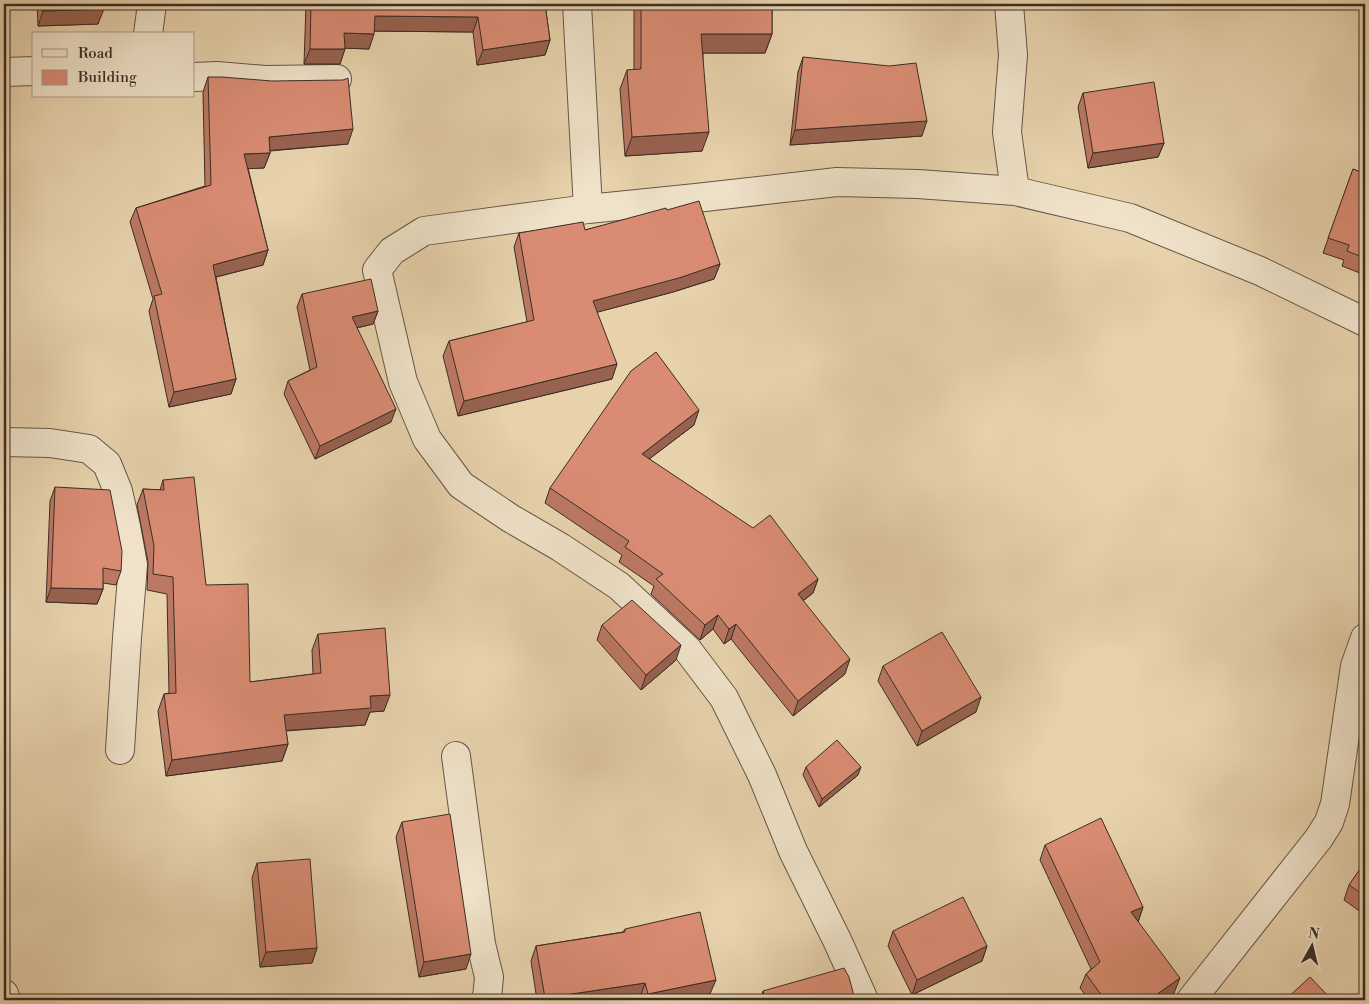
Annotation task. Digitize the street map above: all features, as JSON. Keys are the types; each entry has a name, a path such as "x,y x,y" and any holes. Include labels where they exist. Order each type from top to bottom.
{"street":[{"path":"148,32 152,4"},
{"path":"577,4 588,209"},
{"path":"1009,4 1013,55 1008,132 1015,191"},
{"path":"4,72 32,71"},
{"path":"195,77 217,76 266,80 337,79"},
{"path":"864,1000 793,850 762,775 724,698 687,649 619,586 461,485 427,439 403,382 377,270 392,251 424,231 588,209 837,182 918,184 1015,191 1130,218 1260,270 1365,322"},
{"path":"4,442 50,443 89,449 107,464 118,491 133,565 120,750"},
{"path":"1191,1000 1319,838 1328,822 1335,804 1355,666 1365,638"},
{"path":"456,756 481,944 488,977 487,998 485,1000"},
{"path":"4,994 6,1000"}],"building":[{"path":"43,4 103,4 104,9 43,11"},
{"path":"311,4 545,4 550,40 483,50 478,17 375,16 374,34 344,33 345,49 310,49"},
{"path":"641,4 772,4 772,34 701,34 709,132 632,137 627,70 641,69"},
{"path":"803,57 889,66 916,63 927,121 795,130"},
{"path":"208,77 272,81 343,80 348,78 353,129 269,137 270,153 244,154 268,250 213,265 236,379 174,392 154,296 162,294 136,208 211,185"},
{"path":"1154,82 1164,143 1093,153 1083,93"},
{"path":"1353,169 1365,174 1365,258 1347,251 1349,245 1328,238"},
{"path":"699,201 720,264 679,278 593,301 617,364 464,401 449,341 534,320 519,233 583,222 585,230"},
{"path":"371,279 378,311 352,317 396,409 320,446 288,381 317,367 302,294"},
{"path":"656,352 699,410 642,454 753,528 770,515 818,579 798,594 850,659 798,701 736,624 729,629 718,615 705,625 656,579 663,574 625,547 629,541 550,488 631,371"},
{"path":"194,477 206,585 248,584 250,682 321,673 318,634 385,628 390,695 370,696 371,708 284,715 288,744 172,760 164,694 176,693 173,577 153,574 154,546 143,489 164,490 163,480"},
{"path":"55,487 110,490 122,551 121,571 103,568 103,589 51,588"},
{"path":"632,600 681,645 646,675 602,625"},
{"path":"942,632 981,697 922,731 883,666"},
{"path":"837,740 861,767 822,799 806,767"},
{"path":"450,814 471,954 424,962 402,822"},
{"path":"1101,818 1143,907 1131,912 1180,978 1149,1000 1105,1000 1086,974 1100,962 1045,845"},
{"path":"310,859 317,948 266,952 257,863"},
{"path":"1365,862 1365,896 1349,885"},
{"path":"963,897 987,946 917,980 893,931"},
{"path":"700,912 716,980 648,994 645,983 545,998 536,946 625,932 625,929"},
{"path":"844,968 849,977 855,1000 766,1000 763,991"},
{"path":"1310,977 1332,1000 1285,1000"}]}
